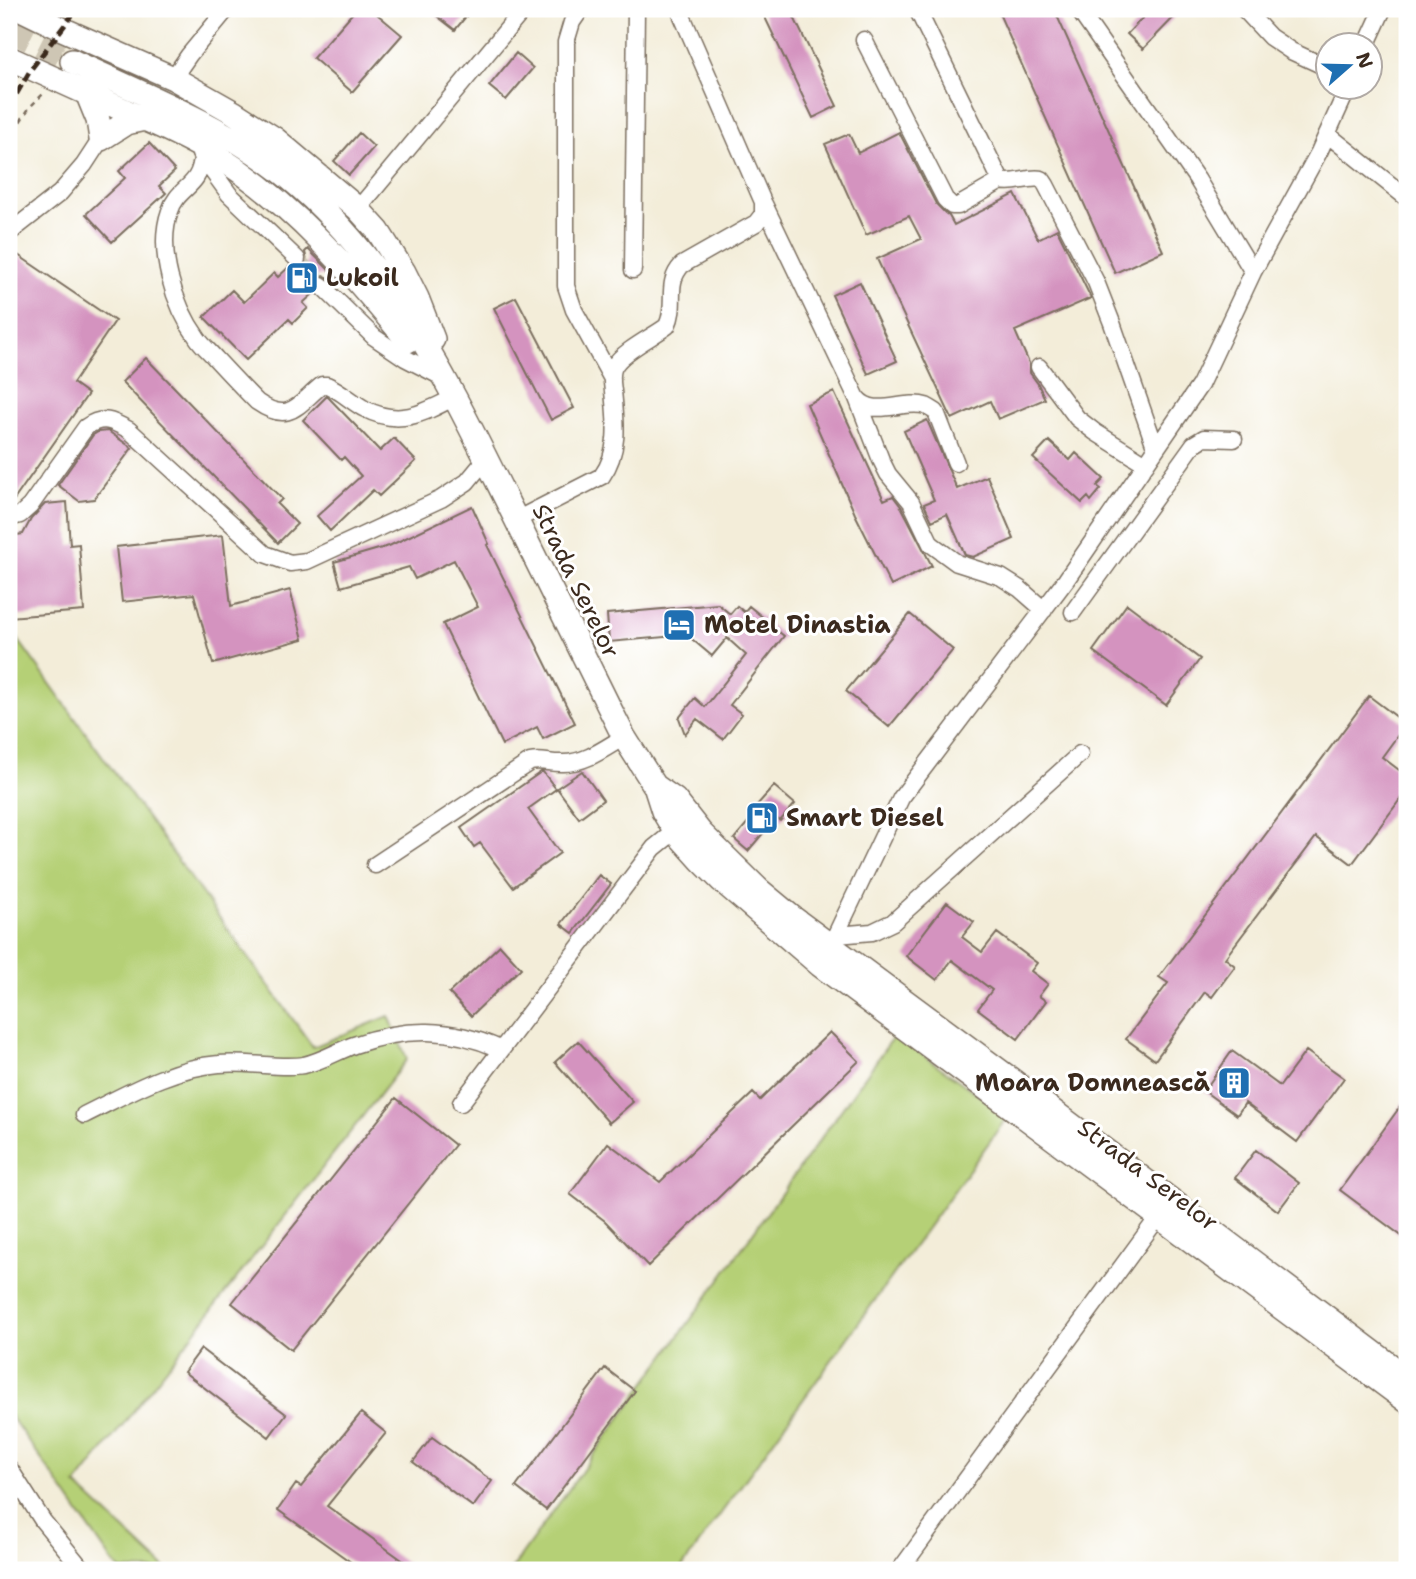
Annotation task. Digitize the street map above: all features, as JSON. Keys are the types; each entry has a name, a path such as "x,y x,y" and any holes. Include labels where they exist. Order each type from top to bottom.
{"highway":[{"path":"36,12 173,78 233,112 275,139 358,209 378,231 404,272 456,397"},
{"path":"9,58 174,132 198,150 216,155 247,176 287,208 336,256 456,397"},
{"path":"72,61 210,125 246,146 308,194 352,240 387,284 456,397"},
{"path":"87,93 98,120 101,139 126,123 145,119"},
{"name":"Strada Serelor","path":"456,397 624,737 655,786 663,811 675,831 701,860 820,965 1407,1401"},
{"name":"Strada Serelor","path":"655,786 675,800 701,833 758,889 834,941 1009,1078 1407,1378"}],"street":[{"path":"173,78 227,9"},
{"path":"358,209 524,9"},
{"path":"581,9 572,23 566,42 566,286 573,310 612,379"},
{"path":"633,270 636,9"},
{"path":"679,9 763,202 857,398 888,474 911,502 931,544 957,563 1001,577 1044,610"},
{"path":"917,9 1001,181 1010,184 1033,177 1042,179 1046,186 1096,282 1156,449"},
{"path":"1078,9 1197,179 1253,272"},
{"path":"1244,9 1270,37 1314,62"},
{"path":"1372,32 1383,9"},
{"path":"864,40 945,198 952,206 958,206 1001,181"},
{"path":"834,941 901,798 1066,580 1200,386 1253,272 1318,152 1342,102"},
{"path":"1327,134 1407,198"},
{"path":"9,233 60,193 84,165 101,139"},
{"path":"198,150 199,175 177,197 170,208 166,223 164,239 169,275 186,320 198,340 257,402 266,409 286,412 294,410 323,384 365,409 380,415 397,417 421,414 456,397"},
{"path":"198,150 229,194 297,260"},
{"path":"516,520 602,476 610,465 615,447 613,367 621,357 667,326 671,318 672,279 681,265 756,223 763,214 763,202"},
{"path":"321,285 374,337 405,358 436,374"},
{"path":"1039,367 1077,418 1146,464"},
{"path":"857,398 862,404 872,407 925,405 936,412 956,463"},
{"path":"9,518 20,515 30,506 86,427 94,421 105,419 129,430 265,554 290,563 307,561 441,499 467,482 486,459"},
{"path":"1073,612 1194,444 1203,438 1234,439"},
{"path":"1134,481 1156,496"},
{"path":"375,865 530,762 539,760 560,764 584,760 624,737"},
{"path":"834,941 872,932 893,922 1080,754"},
{"path":"461,1103 654,848 675,831"},
{"path":"84,1115 178,1071 222,1063 303,1065 383,1035 415,1031 452,1035 482,1041 500,1049"},
{"path":"900,1570 1159,1216"},
{"path":"9,1468 43,1521 83,1570"}],"path":[{"path":"9,138 30,107 56,80"}],"green space":[{"path":"9,627 313,1047 389,1016 407,1059 76,1485 167,1570 120,1570 9,1414"},
{"path":"895,1035 1008,1116 680,1570 511,1570"}],"building":[{"path":"356,9 371,9 402,35 352,92 313,58"},
{"path":"428,9 472,9 455,30"},
{"path":"761,9 790,9 837,106 813,118"},
{"path":"997,9 1054,9 1163,251 1115,273"},
{"path":"1151,9 1182,9 1143,49 1127,34"},
{"path":"516,53 533,68 506,100 489,86"},
{"path":"899,132 936,204 954,225 1015,194 1038,239 1057,229 1091,298 1015,331 1029,363 1030,373 1045,399 998,419 990,401 952,419 877,259 921,239 909,216 866,235 825,144 849,134 858,153"},
{"path":"359,133 374,147 349,175 334,161"},
{"path":"149,143 175,171 159,186 166,193 112,242 86,214 125,178 119,171"},
{"path":"308,249 333,274 329,278 323,275 314,277 311,288 314,293 303,303 308,308 293,323 289,319 246,360 204,317 232,290 244,302 274,273 278,277 290,266 295,269 304,267 307,261 305,252"},
{"path":"15,253 115,321 73,383 88,394 9,507 9,263"},
{"path":"860,282 897,361 868,374 832,295"},
{"path":"516,297 574,408 551,420 494,308"},
{"path":"146,358 282,499 277,504 297,524 278,543 122,382"},
{"path":"834,392 884,500 893,496 902,508 932,566 891,586 855,514 807,404"},
{"path":"327,396 380,451 394,438 416,461 379,496 373,490 330,531 317,516 361,476 344,457 341,460 303,420"},
{"path":"927,420 957,489 987,476 1014,539 973,557 965,555 947,514 932,521 924,504 934,500 904,431"},
{"path":"108,431 132,448 94,499 79,501 58,485 93,435"},
{"path":"1049,441 1070,460 1076,453 1104,479 1097,486 1101,489 1091,501 1088,497 1082,503 1033,458"},
{"path":"67,502 70,545 79,544 84,611 9,617 9,544 16,535 23,534 31,519 45,504"},
{"path":"472,506 489,544 487,545 575,723 543,739 537,727 502,745 443,624 478,607 454,560 415,579 409,567 341,587 334,562 389,546"},
{"path":"223,535 231,606 290,590 303,639 213,664 194,594 122,602 116,547"},
{"path":"718,604 730,614 737,606 744,612 749,606 784,636 730,705 742,714 723,739 697,719 685,734 679,718 695,698 705,707 746,655 727,638 712,656 687,635 609,642 607,614"},
{"path":"1127,604 1200,659 1166,705 1093,651"},
{"path":"910,614 953,650 889,727 846,691"},
{"path":"1369,696 1406,724 1382,757 1407,776 1407,790 1352,864 1316,837 1225,958 1235,966 1212,997 1205,992 1155,1060 1126,1039 1168,983 1159,977"},
{"path":"582,771 603,800 579,818 557,788"},
{"path":"541,772 556,789 528,809 560,853 513,887 480,843 474,847 461,828"},
{"path":"774,786 795,804 780,821 776,818 748,851 734,839 760,808 757,805"},
{"path":"599,875 611,884 573,933 561,924"},
{"path":"947,902 974,922 962,937 982,952 997,933 1037,963 1031,971 1048,984 1039,996 1046,1001 1018,1039 978,1009 992,990 952,960 937,980 906,956"},
{"path":"500,945 521,968 471,1016 449,993"},
{"path":"830,1032 859,1061 648,1266 605,1221 570,1194 608,1143 660,1182 753,1093 760,1100"},
{"path":"578,1041 633,1102 609,1123 555,1062"},
{"path":"1232,1051 1280,1086 1306,1051 1344,1078 1297,1142 1245,1103 1237,1115 1204,1091"},
{"path":"1407,1097 1407,1240 1340,1190"},
{"path":"396,1098 455,1145 291,1350 232,1303"},
{"path":"1256,1150 1299,1183 1278,1211 1235,1178"},
{"path":"201,1349 286,1414 269,1437 184,1372"},
{"path":"605,1368 635,1391 546,1510 516,1487"},
{"path":"361,1413 386,1433 327,1506 416,1570 362,1570 278,1510 296,1484 301,1487"},
{"path":"432,1437 492,1481 473,1507 413,1462"}],"tunnel":[{"path":"9,30 72,61"},
{"path":"297,259 321,285"}],"railway":[{"path":"9,107 31,69 77,9"}],"place":[{"name":"Lukoil","path":"302,278"},
{"name":"Motel Dinastia","path":"679,625"},
{"name":"Smart Diesel","path":"762,818"},
{"name":"Moara Domnească","path":"1234,1083"}]}
